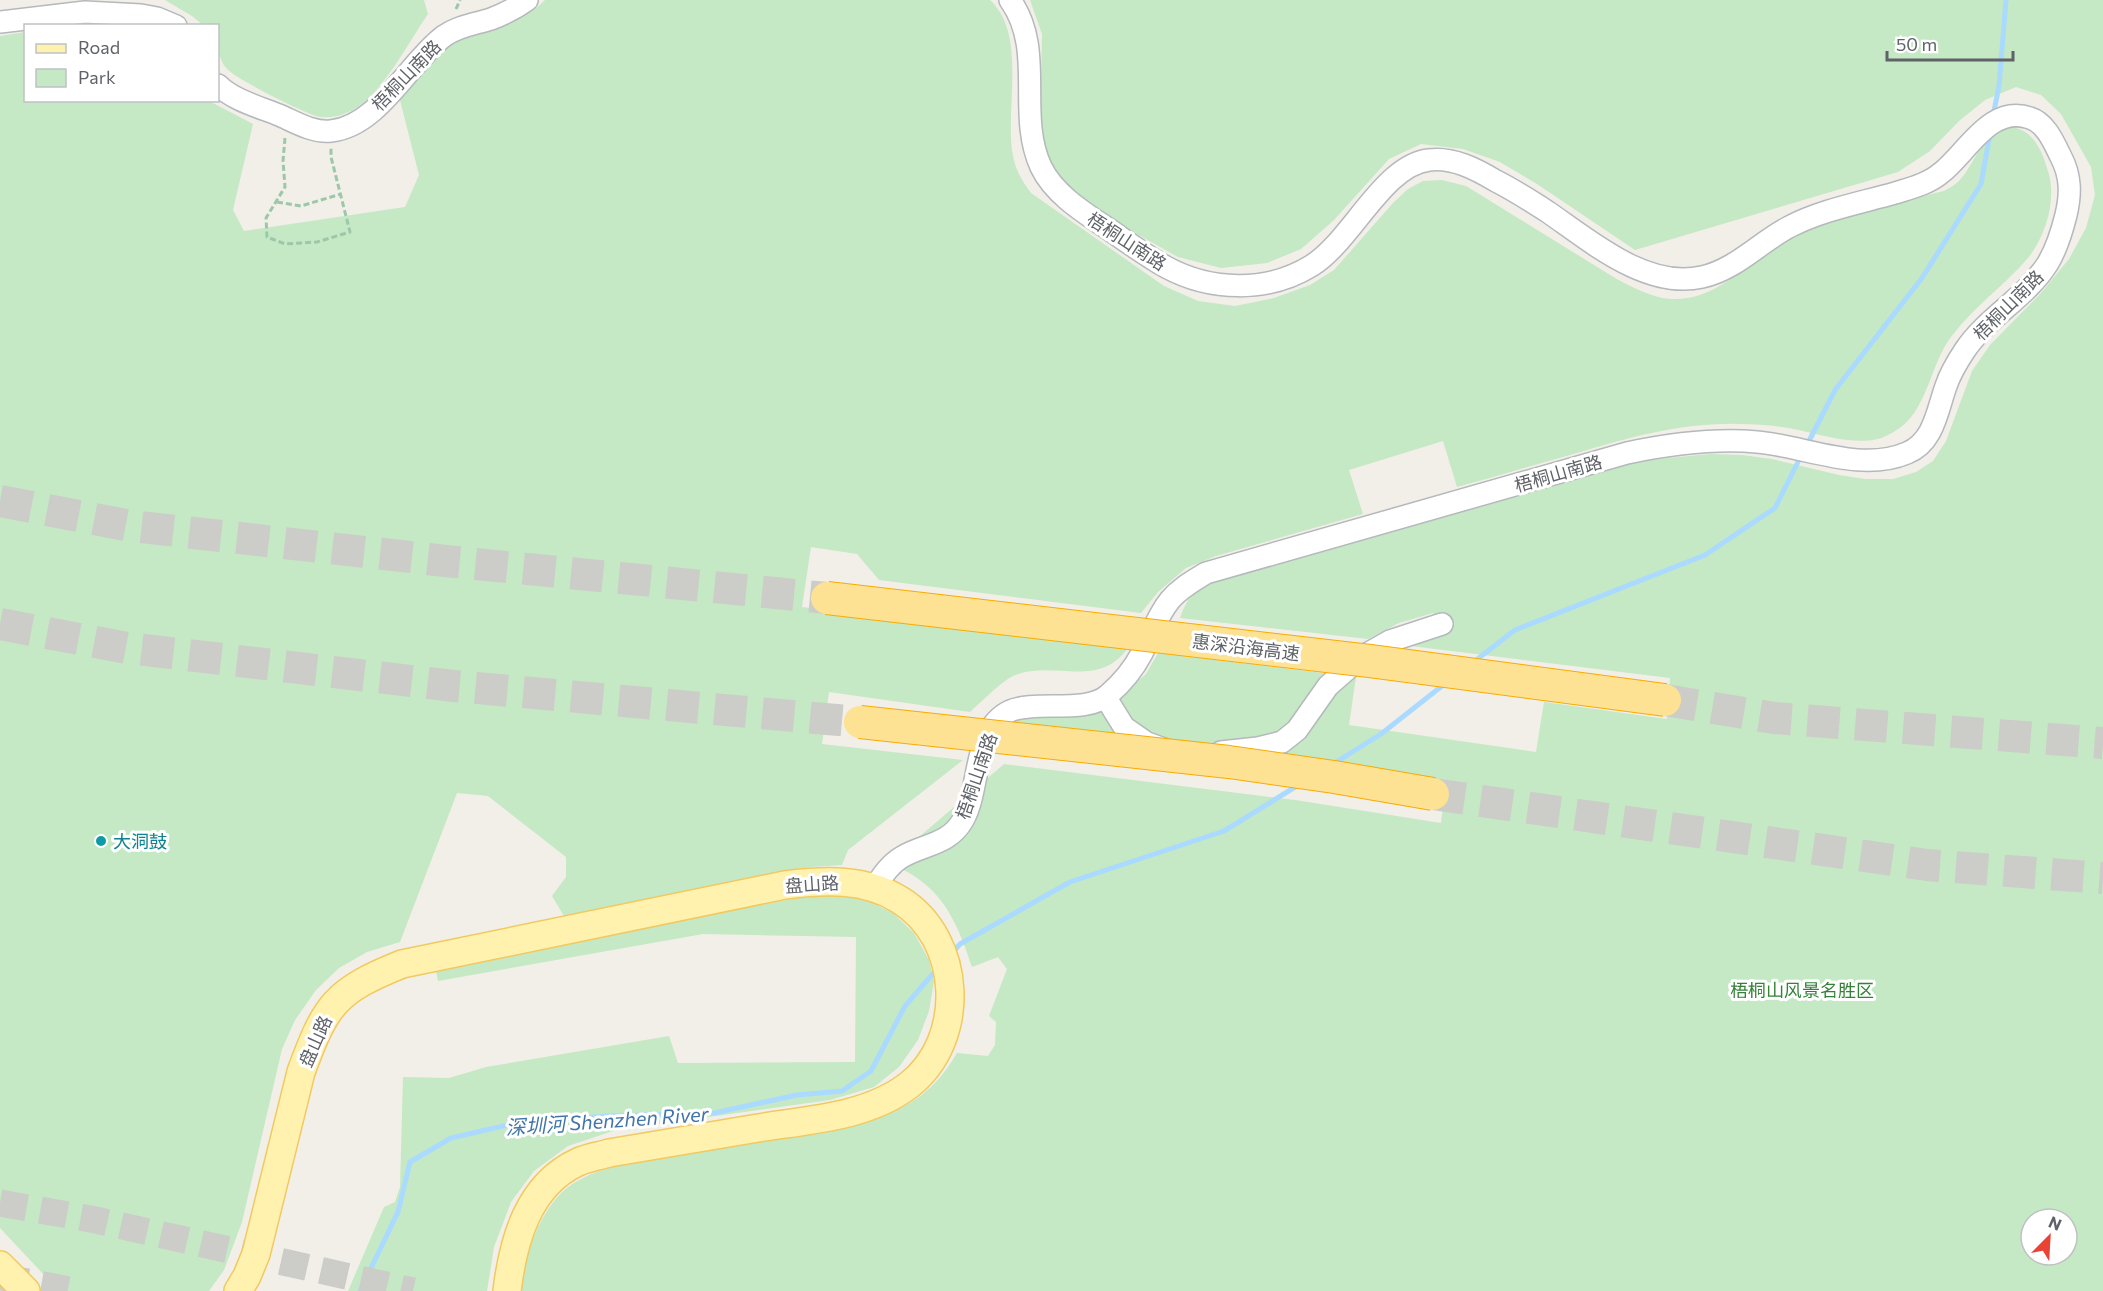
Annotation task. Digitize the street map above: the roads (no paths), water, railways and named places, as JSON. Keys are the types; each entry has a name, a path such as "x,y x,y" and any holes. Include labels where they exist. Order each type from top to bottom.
{"highway":[{"name":"惠深沿海高速","path":"827,598 1358,659 1665,700"},
{"path":"860,722 1229,762 1433,794"}],"main road":[{"name":"盘山路","path":"238,1291 256,1254 301,1072 310,1048 321,1023 334,1002 352,987 373,975 402,964 785,885 818,881 850,882 874,887 901,900 922,918 938,942 948,974 950,1010 946,1031 938,1051 926,1070 908,1086 886,1100 844,1113 609,1153 578,1162 555,1177 536,1198 520,1227 511,1257 507,1291"},
{"path":"0,1265 26,1291"}],"street":[{"name":"梧桐山南路","path":"219,87 239,98 310,129 331,131 350,125 371,112 446,34 515,9 527,0"},
{"name":"梧桐山南路","path":"874,887 884,873 902,857 942,842 958,829 967,813 987,734 996,720 1011,710 1092,703 1106,698 1141,654 1170,600 1184,586 1206,573 1627,453 1660,446 1691,442 1757,442 1831,456 1878,460 1898,457 1914,451 1926,439 1934,424 1947,384 1965,350 1976,335 2046,267 2068,207 2070,191 2068,175 2062,159 2040,123 2024,116 2013,116 1983,129 1939,176 1919,186 1811,217 1788,227 1725,268 1706,277 1666,278 1646,272 1597,247 1540,207 1480,172 1459,163 1438,159 1422,161 1407,167 1393,179 1325,256 1309,268 1289,277 1266,283 1242,286 1216,285 1190,278 1165,266 1128,242 1082,211 1057,189 1042,169 1035,148 1031,121 1030,50 1025,28 1017,9 1010,0"},
{"path":"0,22 85,12 141,15 171,24"},
{"path":"1106,698 1124,727 1148,743 1173,752 1199,754 1258,748 1282,742 1297,730 1328,686 1360,658 1390,641 1442,624"}],"waterway":[{"path":"1993,116 1999,86 2006,0"},
{"path":"1807,445 1835,390 1922,278 1981,184 1990,134"},
{"path":"1471,664 1515,630 1705,555 1775,508 1802,454"},
{"path":"1333,764 1381,734 1447,682"},
{"path":"952,953 960,944 1070,882 1224,831 1300,784"},
{"name":"深圳河 Shenzhen River","path":"360,1291 398,1212 410,1162 451,1138 521,1122 610,1116 714,1113 797,1095 842,1091 871,1071 905,1006 937,969"}],"tunnel":[{"path":"0,501 131,526 455,562 827,598"},
{"path":"0,624 127,648 454,686 860,722"},
{"path":"1665,700 1774,718 2103,743"},
{"path":"1433,794 1927,865 2103,878"},
{"path":"0,1203 91,1219 413,1291"},
{"path":"1,1277 75,1291"}],"place":[{"name":"大洞鼓","path":"101,841"}],"park label":[{"name":"梧桐山风景名胜区","path":"1802,990"}]}
